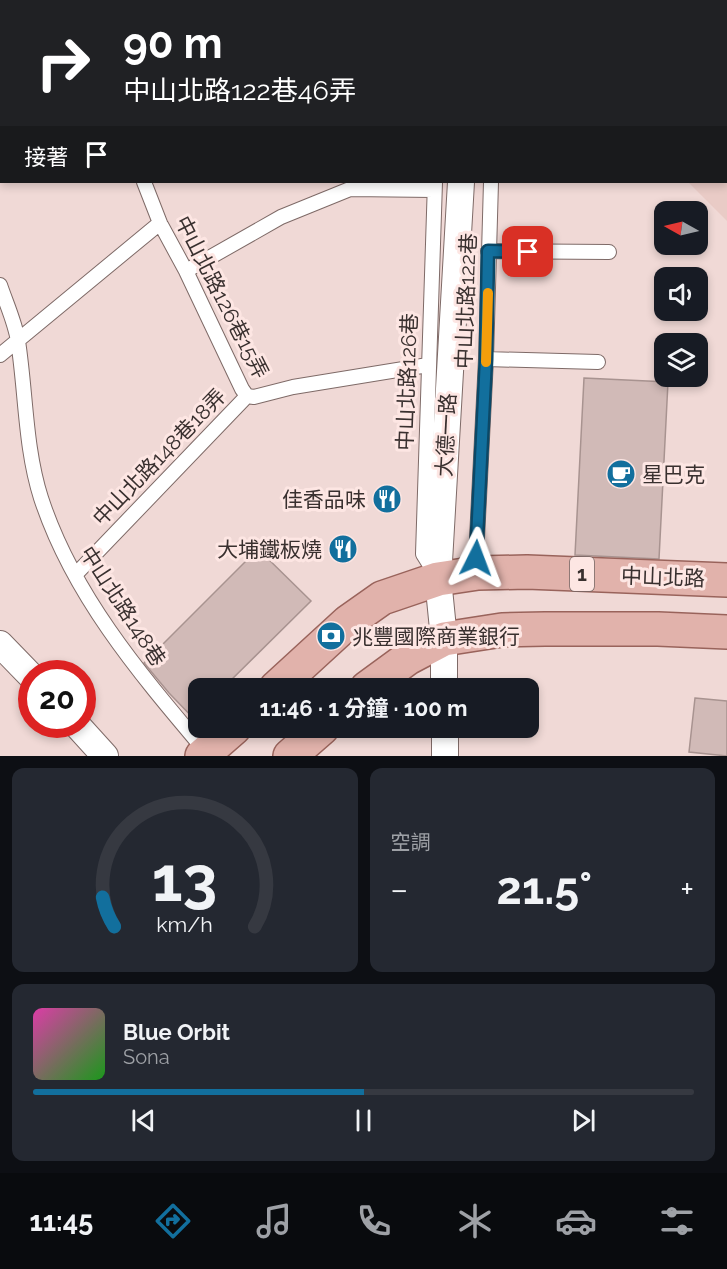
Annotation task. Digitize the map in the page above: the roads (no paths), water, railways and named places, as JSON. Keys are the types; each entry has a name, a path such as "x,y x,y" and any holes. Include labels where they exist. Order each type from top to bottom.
{"main road":[{"name":"中山北路","path":"287,678 348,622 382,598 438,579 478,573 527,572 727,580"},
{"path":"380,678 408,657 444,639 502,630 658,629 727,632"},
{"path":"206,755 224,738"},
{"path":"290,756 311,738"}],"street":[{"name":"大德一路","path":"444,678 444,639 438,579 461,183"},
{"path":"0,644 18,663"},
{"path":"89,738 105,756"},
{"path":"445,738 445,756"}],"lane":[{"name":"中山北路126巷15弄","path":"144,183 160,223 247,396 254,397 293,387 428,365"},
{"name":"中山北路122巷","path":"438,579 476,558 486,359 491,183"},
{"path":"186,271 281,217 350,189 434,186"},
{"name":"中山北路126巷","path":"434,186 423,554 438,579"},
{"path":"0,355 160,223"},
{"path":"488,251 609,252"},
{"name":"中山北路148巷","path":"0,285 18,339 30,445 41,497 63,552 95,609 136,669 206,755"},
{"path":"486,359 598,362"},
{"name":"中山北路148巷18弄","path":"76,574 247,396"}],"place":[{"name":"星巴克","path":"621,474"},
{"name":"佳香品味","path":"387,499"},
{"name":"大埔鐵板燒","path":"343,549"},
{"name":"兆豐國際商業銀行","path":"331,636"}]}
